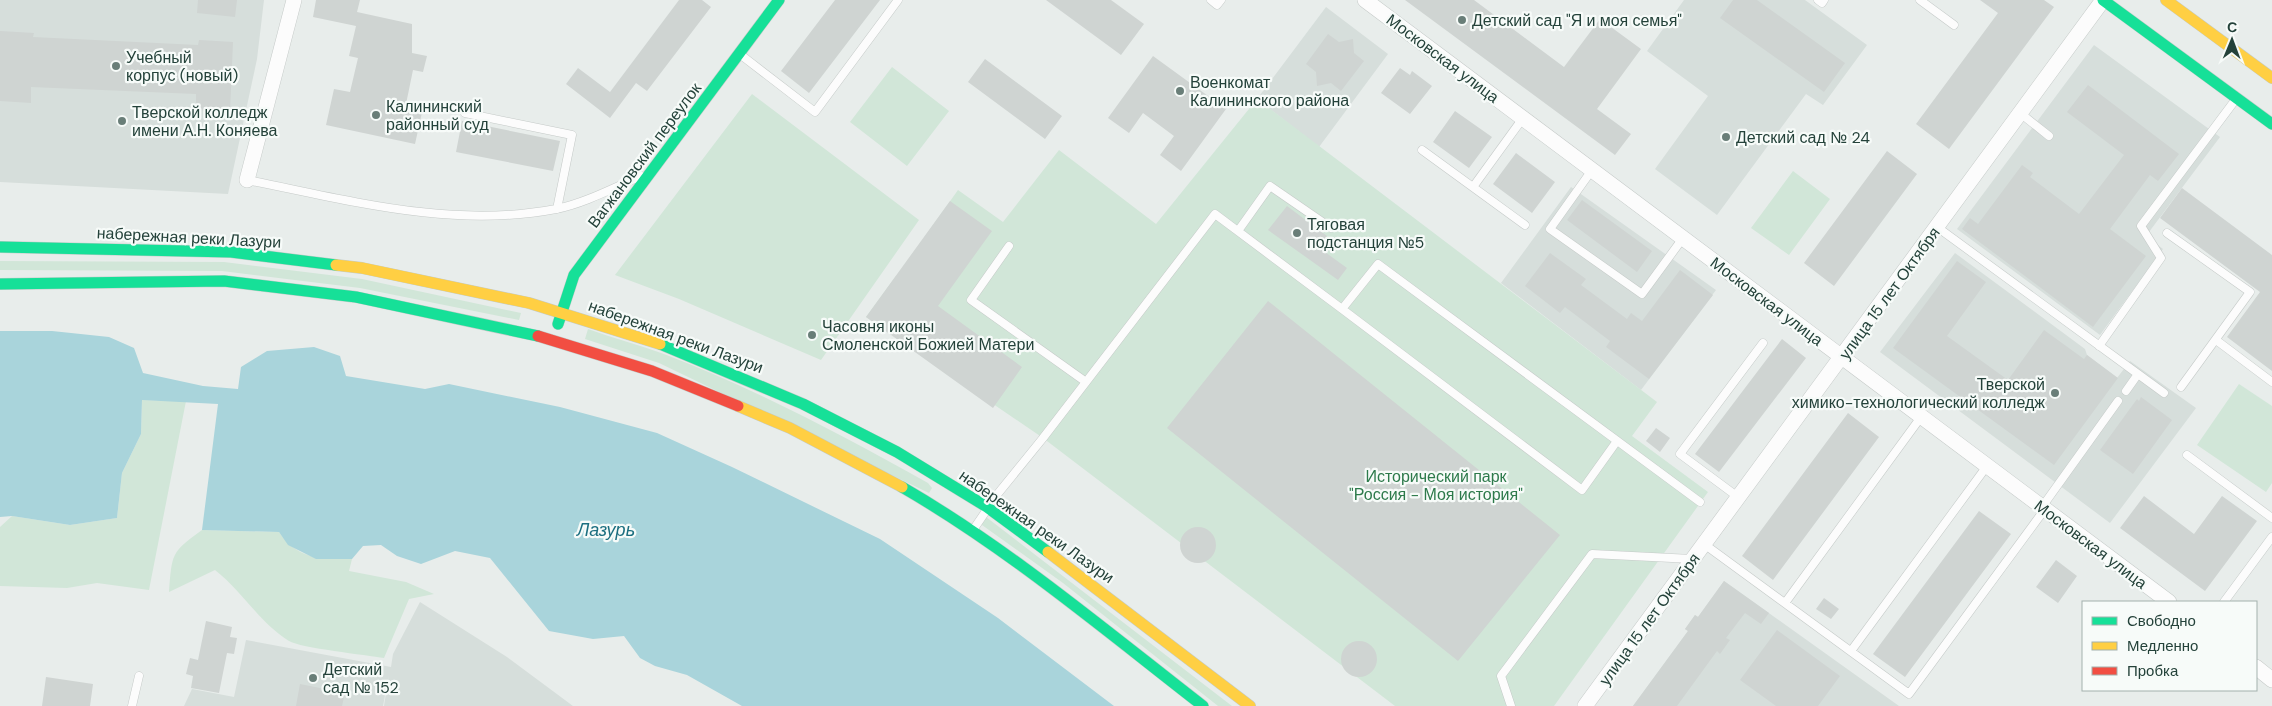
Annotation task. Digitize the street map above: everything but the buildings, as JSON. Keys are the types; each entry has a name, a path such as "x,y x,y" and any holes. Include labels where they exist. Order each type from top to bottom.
{"main road":[{"path":"2103,0 2272,124"},
{"path":"2166,0 2272,78"},
{"name":"Вагжановский переулок","path":"553,338 574,275 776,1"},
{"name":"набережная реки Лазури","path":"0,247 221,252 274,256 362,268 562,311 674,349 779,392 897,452 987,507 1092,584 1250,706"},
{"path":"0,284 224,281 356,297 553,338 680,381 781,424 870,469 973,530 1203,706"}],"street":[{"path":"247,180 294,0"},
{"name":"Московская улица","path":"1365,0 2168,601"},
{"name":"улица 15 лет Октября","path":"1585,706 2103,0"},
{"path":"2257,668 2272,680"}],"lane":[{"path":"739,53 814,112 898,0"},
{"path":"1211,0 1217,5 1221,0"},
{"path":"1818,0 1822,3 1824,0"},
{"path":"1920,0 1954,25"},
{"path":"2099,346 2161,258 2141,226 2236,98"},
{"path":"465,113 572,135 557,209"},
{"path":"2020,113 2049,136"},
{"path":"1473,187 1523,118"},
{"path":"1422,150 1525,225"},
{"path":"1592,170 1550,229 1642,294 1683,238"},
{"path":"247,180 420,213 466,217 512,215 557,209 651,172"},
{"path":"1238,231 1270,186 1331,228"},
{"path":"973,530 987,507 1215,214 1582,490 1617,441"},
{"path":"1937,227 2164,393"},
{"path":"2167,233 2250,292 2181,388"},
{"path":"1009,246 971,300 1086,382"},
{"path":"1342,309 1378,264 1700,502"},
{"path":"2216,340 2272,382"},
{"path":"1738,497 1680,454 1763,343"},
{"path":"2126,391 2138,374"},
{"path":"1704,544 1910,694 2118,400"},
{"path":"1785,603 1922,417"},
{"path":"2187,456 2272,518"},
{"path":"1851,651 1987,466"},
{"path":"2225,601 2272,537"},
{"path":"1511,706 1501,676 1592,554 1692,559"},
{"path":"132,706 139,676"}],"shaded area":[{"name":"Тверской колледж имени А.Н. Коняева","path":"0,0 264,0 257,59 228,194 0,182"},
{"name":"Детский сад № 24","path":"1684,0 1805,0 1867,45 1823,105 1806,94 1717,215 1655,169 1708,96 1647,51"},
{"path":"1326,7 1388,54 1319,147 1257,99"},
{"path":"2094,45 2220,137 2146,236 2163,249 2100,335 1957,229"},
{"path":"1571,187 1716,290 1641,390 1501,283"},
{"name":"Тверской химико-технологический колледж","path":"1955,253 2085,349 2087,355 2117,378 2130,361 2196,408 2110,523 1880,352"},
{"path":"1724,581 1899,706 1633,706 1688,631 1685,629 1695,615 1698,617"},
{"path":"420,602 507,657 573,706 384,706 389,674 383,706 184,706 192,689 234,697 246,640 391,667 393,654"}],"green space":[{"path":"892,67 949,111 907,166 850,122"},
{"path":"752,94 919,220 821,360 679,299 615,275"},
{"name":"Исторический парк \"Россия - Моя история\"","path":"1257,99 1657,402 1632,436 1708,492 1554,706 1395,706 1043,438 866,317 896,276 903,281 904,266 958,190 1003,222 1059,150 1156,224"},
{"path":"1793,171 1830,199 1789,255 1751,228"},
{"path":"0,261 224,262 362,279 521,313 519,320 360,288 222,271 0,270"},
{"path":"588,329 664,354 732,382 863,448 928,483 932,488 929,493 659,363 585,339"},
{"path":"2239,384 2272,406 2272,483 2266,492 2197,445"},
{"path":"142,400 186,401 149,590 97,583 67,588 0,586 0,527 12,516 70,525 117,518 122,473 141,434"},
{"path":"986,517 1232,706 1218,706 1063,583 982,525 981,521"},
{"path":"202,530 279,532 286,541 302,553 320,558 352,559 349,571 406,582 434,594 409,599 384,658 296,644 279,634 269,625 234,587 215,570 169,592 171,569 175,555 184,544"}],"water":[{"name":"Лазурь","path":"0,331 52,331 109,337 134,348 143,373 203,386 238,389 241,367 267,351 314,347 340,356 346,376 425,389 449,384 560,407 657,433 880,539 998,618 1114,706 742,706 687,675 655,666 640,658 624,636 593,639 549,631 490,558 455,551 421,564 397,556 381,545 363,546 352,559 316,559 288,545 279,532 202,530 218,404 142,400 141,434 122,473 117,518 70,525 12,516 0,517"}],"traffic: fast":[{"path":"558,324 574,275 779,0"},
{"path":"2103,0 2272,124"},
{"path":"0,247 231,252 336,265"},
{"path":"0,284 224,281 356,297 538,336"},
{"path":"660,344 803,404 897,452 987,507 1048,552"},
{"path":"902,487 942,511 1056,591 1203,706"}],"traffic: slow":[{"path":"2166,0 2272,78"},
{"path":"336,265 362,268 529,303 660,344"},
{"path":"738,406 790,428 902,487"},
{"path":"1048,552 1250,706"}],"traffic: jam":[{"path":"538,336 652,371 738,406"}],"place":[{"name":"Детский сад \"Я и моя семья\"","path":"1462,20"},
{"name":"Учебный корпус (новый)","path":"116,66"},
{"name":"Военкомат Калининского района","path":"1180,91"},
{"name":"Калининский районный суд","path":"376,115"},
{"name":"Тверской колледж имени А.Н. Коняева","path":"122,121"},
{"name":"Детский сад № 24","path":"1726,137"},
{"name":"Тяговая подстанция №5","path":"1297,233"},
{"name":"Часовня иконы Смоленской Божией Матери","path":"812,335"},
{"name":"Тверской химико-технологический колледж","path":"2055,393"},
{"name":"Детский сад № 152","path":"313,678"}]}
